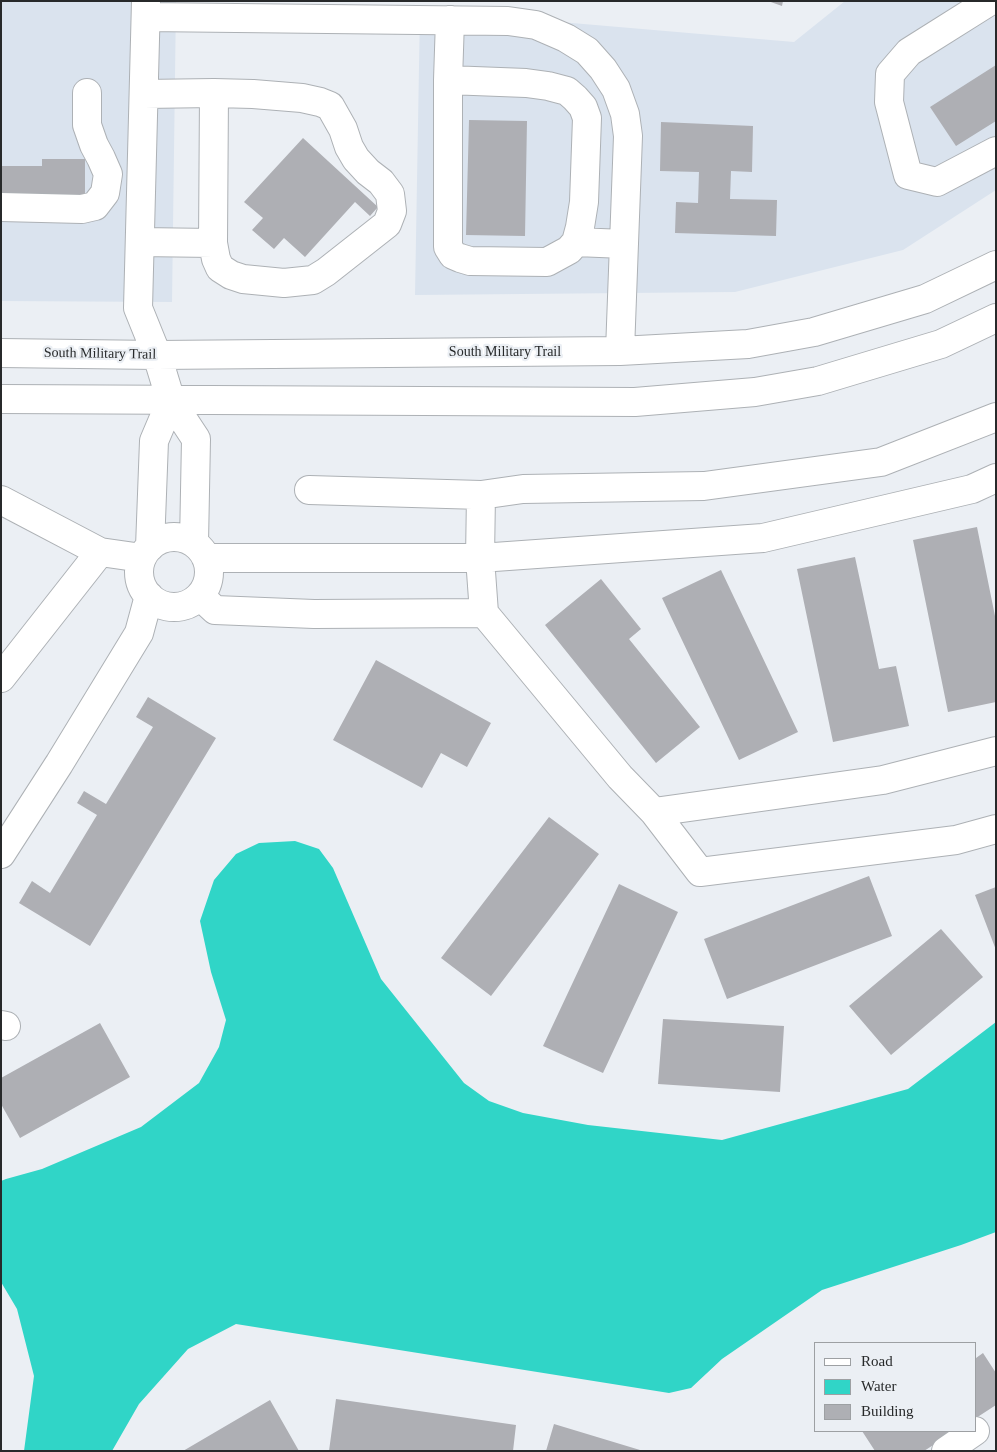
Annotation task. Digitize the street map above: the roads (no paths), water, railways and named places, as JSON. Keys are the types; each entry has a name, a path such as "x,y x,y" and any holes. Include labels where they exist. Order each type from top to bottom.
{"street":[{"path":"990,1 909,52 890,74 889,102 908,175 937,182 996,151"},
{"path":"171,400 154,441 151,517 146,552 139,568 143,588 149,596 158,603 169,607 191,603 200,596 209,578 209,568 198,540 196,439 171,400 157,355 138,308 146,9 508,21 536,25 566,38 587,51 603,69 616,89 625,114 628,136 620,351"},
{"path":"448,80 526,82 548,86 567,91 583,107 587,118 584,202 576,242 569,250 547,262 470,261 453,255 448,247 448,80 450,20"},
{"path":"1,207 82,209 96,206 105,193 108,174 87,125 87,93"},
{"path":"144,94 214,93 253,94 302,98 330,106 343,129 349,147 356,159 381,182 390,194 392,211 387,224 313,280 284,283 243,279 231,275 220,268 212,243 214,93"},
{"path":"140,242 212,243"},
{"path":"576,242 624,244"},
{"name":"South Military Trail","path":"1,353 157,355 620,351 748,344 814,332 925,299 996,266"},
{"path":"1,400 635,402 755,392 818,381 941,344 996,318"},
{"path":"309,490 481,495 523,489 704,486 881,462 996,417"},
{"path":"1,500 100,552 146,552 160,540 183,538 480,558 762,538 972,489 996,478"},
{"path":"481,495 480,558 484,613 620,777 654,812 700,872 956,840 996,829"},
{"path":"151,517 198,540"},
{"path":"1,678 100,552"},
{"path":"1,854 59,764 139,633 149,596"},
{"path":"200,596 215,610 314,614 484,613"},
{"path":"654,812 882,780 996,751"},
{"path":"946,1451 974,1432"}],"water":[{"path":"295,841 319,849 333,868 381,979 464,1083 489,1101 523,1113 588,1125 722,1140 908,1089 996,1022 996,1232 822,1290 722,1359 691,1388 669,1393 236,1324 188,1349 139,1404 112,1451 24,1451 34,1376 17,1309 1,1282 1,1181 42,1169 141,1127 199,1083 219,1047 226,1020 211,972 200,921 214,880 236,854 259,843"}]}
